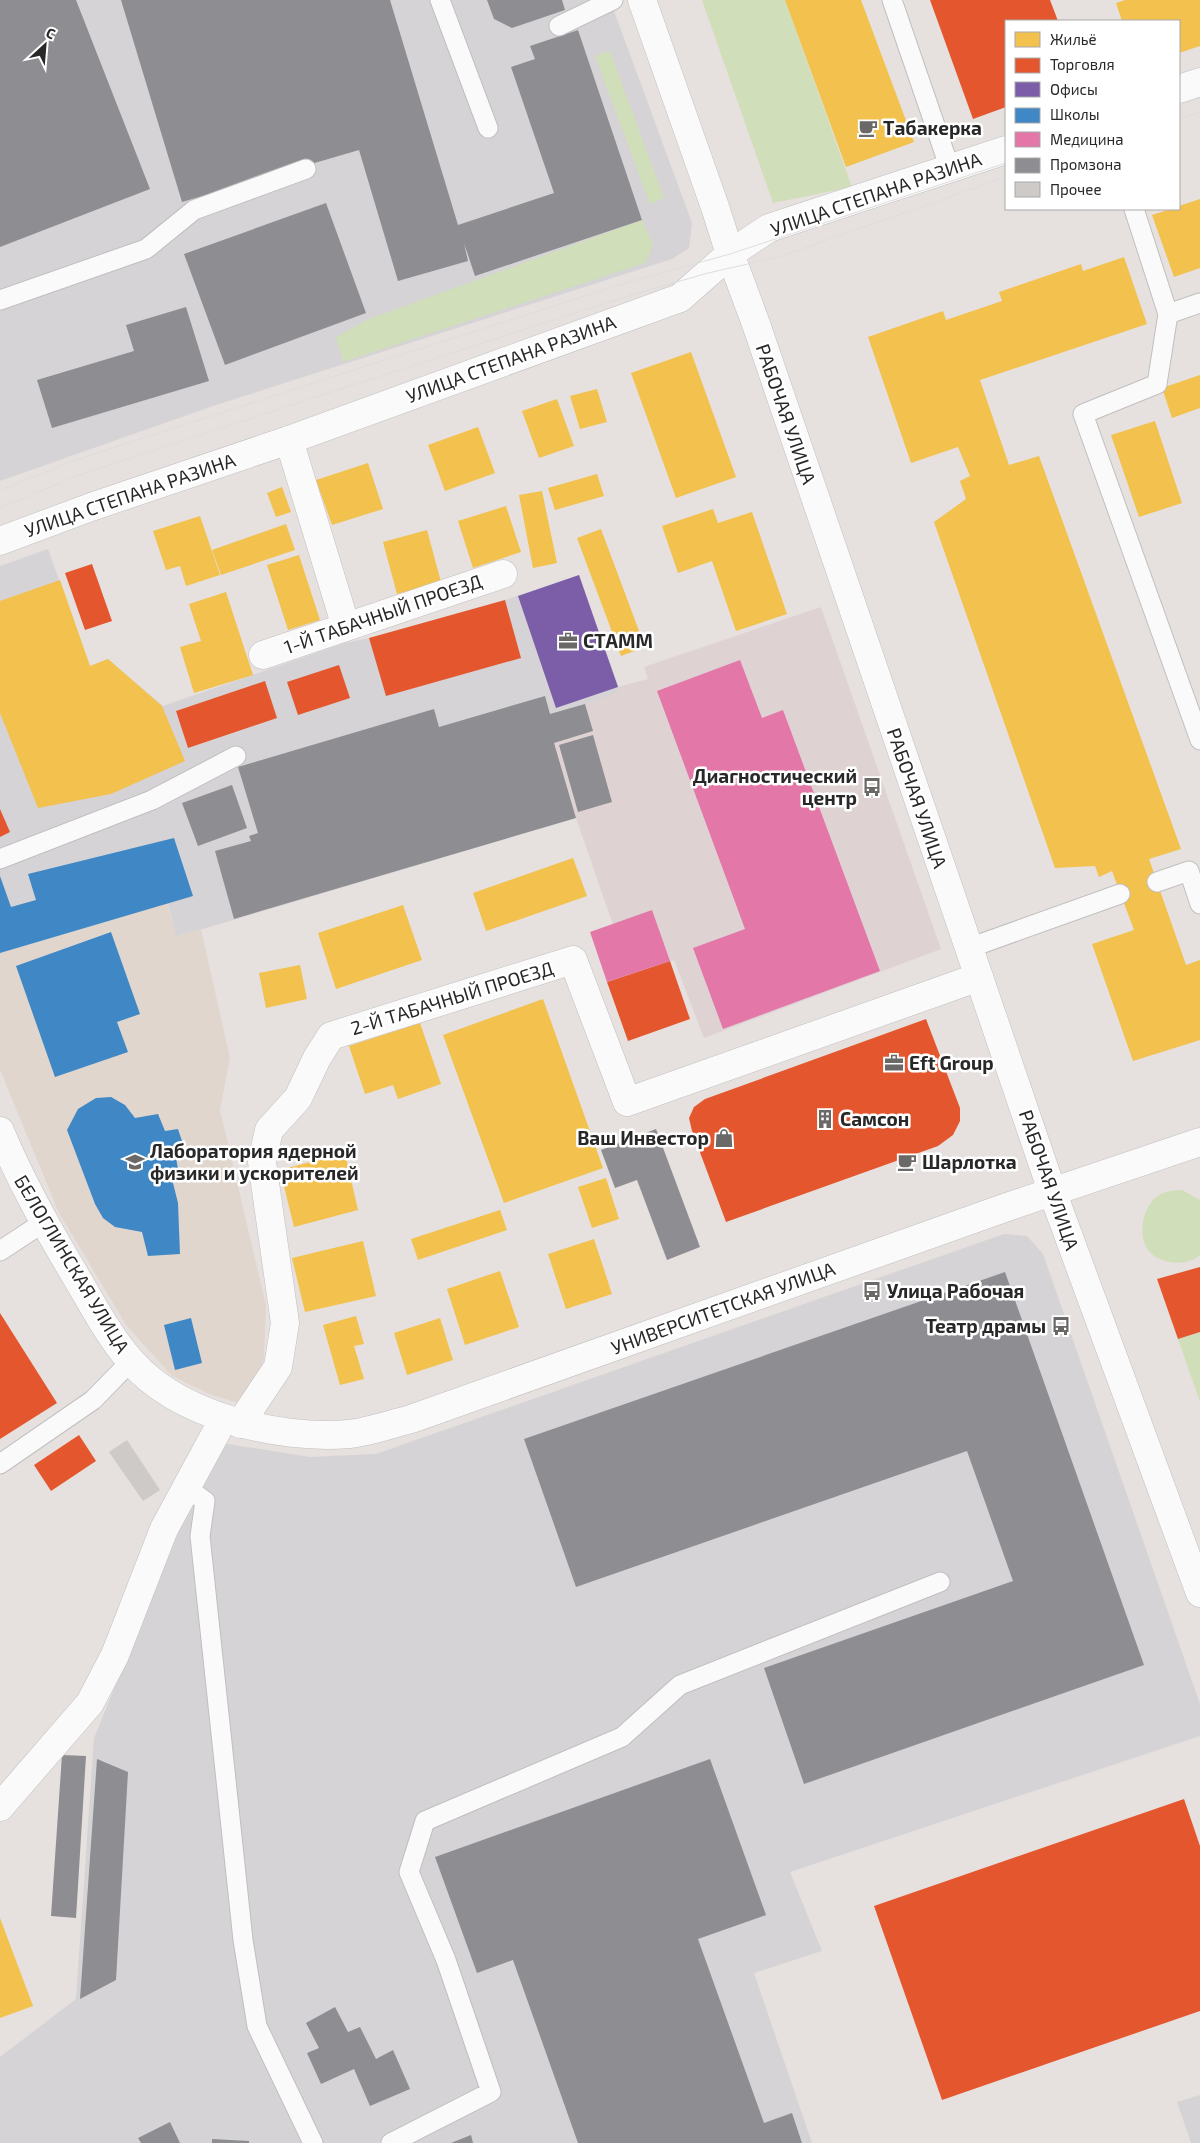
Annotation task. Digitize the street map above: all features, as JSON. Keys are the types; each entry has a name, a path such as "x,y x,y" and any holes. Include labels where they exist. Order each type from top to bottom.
{"main road":[{"name":"РАБОЧАЯ УЛИЦА","path":"642,0 756,324 1052,1191 1200,1592"},
{"path":"1180,90 1200,82"},
{"name":"УЛИЦА СТЕПАНА РАЗИНА","path":"0,541 91,507 289,440 680,298 730,254 768,228 1005,150"},
{"path":"289,440 346,627"},
{"name":"1-Й ТАБАЧНЫЙ ПРОЕЗД","path":"263,655 503,574"},
{"name":"2-Й ТАБАЧНЫЙ ПРОЕЗД","path":"232,1421 278,1367 285,1323 262,1162 269,1130 298,1098 317,1058 331,1036 573,960 627,1102 979,977"},
{"name":"БЕЛОГЛИНСКАЯ УЛИЦА","path":"0,1131 18,1174 44,1222 107,1328 130,1361 162,1389 232,1421"},
{"name":"УНИВЕРСИТЕТСКАЯ УЛИЦА","path":"232,1421 290,1433 349,1434 411,1419 1052,1191 1200,1142"},
{"path":"0,1807 50,1746 90,1703 115,1655 164,1529 187,1488 232,1421"}],"lane":[{"path":"440,0 488,128"},
{"path":"559,26 613,0"},
{"path":"892,0 950,169"},
{"path":"0,300 146,249 194,210 306,169"},
{"path":"1134,210 1168,314 1157,384 1083,414 1200,740"},
{"path":"1168,314 1200,303"},
{"path":"0,859 152,800 236,756"},
{"path":"1157,882 1194,869 1200,904"},
{"path":"970,948 1120,894"},
{"path":"0,1251 44,1222"},
{"path":"0,1464 93,1400 130,1361"},
{"path":"187,1488 205,1501 200,1536 244,1940 257,2026 313,2143"},
{"path":"391,2143 491,2092 446,1960 409,1872 425,1821 622,1737 680,1684 940,1582"}],"shaded area":[{"path":"0,0 610,0 692,223 689,248 672,259 213,406 0,481"},
{"name":"СТАММ","path":"48,549 90,666 108,659 163,706 345,643 505,600 579,575 620,691 593,731 554,743 576,818 176,937 168,904 0,953 0,566"},
{"path":"821,607 941,949 704,1038 674,960 630,974 576,818 554,743 592,731 585,704 619,692 618,687 648,679 644,667"},
{"name":"Лаборатория ядерной физики и ускорителей","path":"167,903 176,936 201,929 230,1058 220,1110 266,1305 264,1360 241,1404 209,1394 172,1376 126,1325 59,1213 0,1070 0,953"},
{"path":"1004,1234 1027,1236 1043,1254 1200,1704 1200,1736 790,1872 822,1951 754,1973 812,2143 0,2143 0,2057 76,1999 94,1738 198,1484 222,1443 310,1457 376,1454"},
{"path":"1200,2095 1200,2143 1191,2143 1177,2102"}],"green space":[{"path":"702,0 785,0 852,187 773,203"},
{"path":"610,51 664,198 650,204 595,56"},
{"path":"642,220 653,245 645,263 343,362 336,337 369,319"},
{"path":"1182,1190 1200,1200 1200,1255 1187,1262 1180,1263 1164,1260 1150,1253 1144,1241 1142,1226 1149,1206 1159,1195"},
{"path":"1200,1332 1200,1402 1178,1339"}],"building: Жильё":[{"path":"785,0 861,0 914,142 846,167"},
{"path":"1125,0 1200,0 1200,46 1180,53 1180,20 1122,20 1116,3"},
{"path":"1200,199 1200,268 1174,277 1152,215 1168,210 1180,210 1180,206"},
{"path":"1124,257 1147,324 980,380 1009,465 1039,456 1181,849 1149,859 1186,965 1200,960 1200,1040 1133,1061 1092,944 1134,930 1112,871 1099,877 1095,866 1055,868 934,522 966,499 960,481 970,476 958,447 911,463 868,337 943,311 946,320 1002,301 999,292 1081,264 1083,271"},
{"path":"691,352 736,477 676,498 631,373"},
{"path":"1200,375 1200,408 1172,418 1162,388"},
{"path":"597,389 607,422 580,429 570,396"},
{"path":"557,399 574,446 539,458 522,411"},
{"path":"1155,421 1182,503 1139,517 1111,435"},
{"path":"478,427 495,473 445,491 428,445"},
{"path":"368,463 383,509 332,525 316,480"},
{"path":"597,474 604,496 555,510 548,488"},
{"path":"282,487 291,512 276,517 267,493"},
{"path":"542,491 557,563 533,568 519,495"},
{"path":"506,506 521,552 473,568 458,521"},
{"path":"713,509 718,523 752,512 787,614 736,631 712,561 678,573 662,526"},
{"path":"200,516 220,575 186,586 180,566 166,570 153,531"},
{"path":"286,524 295,550 221,575 212,550"},
{"path":"601,529 645,647 621,656 577,538"},
{"path":"427,530 441,582 397,594 383,542"},
{"path":"299,555 320,620 288,630 267,565"},
{"path":"60,580 90,666 108,659 162,706 185,761 111,794 38,808 0,713 0,601"},
{"path":"226,592 253,675 194,693 180,647 201,641 189,604"},
{"path":"573,858 587,896 486,931 473,893"},
{"path":"403,905 422,960 336,989 318,933"},
{"path":"300,965 307,999 266,1008 259,973"},
{"path":"543,999 603,1168 504,1203 443,1035"},
{"path":"420,1023 441,1084 398,1099 393,1085 365,1094 349,1046"},
{"path":"345,1153 358,1210 294,1227 280,1170"},
{"path":"606,1178 619,1219 592,1228 578,1187"},
{"path":"500,1210 507,1230 418,1260 411,1239"},
{"path":"594,1239 612,1294 566,1309 548,1254"},
{"path":"363,1241 376,1296 305,1312 292,1258"},
{"path":"500,1271 519,1327 465,1345 447,1289"},
{"path":"356,1316 364,1344 354,1346 364,1379 340,1385 323,1325"},
{"path":"440,1318 453,1360 407,1375 394,1333"},
{"path":"0,1918 33,2006 0,2018"}],"building: Торговля":[{"path":"930,0 1050,0 1058,20 1005,20 1005,107 973,119"},
{"path":"92,564 112,621 85,630 65,573"},
{"path":"505,600 521,658 386,696 369,638"},
{"path":"339,665 350,698 298,715 287,682"},
{"path":"265,681 277,718 188,748 176,711"},
{"path":"0,809 10,832 0,837"},
{"path":"670,961 690,1019 628,1041 607,982"},
{"name":"Самсон","path":"926,1019 960,1108 960,1121 953,1135 938,1146 726,1222 692,1131 689,1118 694,1107 705,1099"},
{"path":"1200,1267 1200,1332 1178,1339 1157,1279"},
{"path":"0,1313 57,1403 0,1439"},
{"path":"79,1435 96,1461 51,1491 34,1465"},
{"path":"1184,1799 1200,1846 1200,2011 942,2100 874,1906"}],"building: Офисы":[{"name":"СТАММ","path":"579,575 618,687 556,708 518,596"}],"building: Школы":[{"path":"174,838 193,896 0,953 0,876 11,907 36,900 28,874"},
{"path":"111,932 140,1014 117,1022 128,1052 55,1077 16,966"},
{"path":"111,1097 125,1105 135,1118 158,1114 165,1131 178,1129 185,1150 175,1153 179,1174 171,1175 178,1203 180,1254 148,1256 142,1232 115,1227 103,1218 95,1204 67,1130 78,1109 96,1098"},
{"path":"191,1318 202,1363 175,1370 164,1325"}],"building: Медицина":[{"path":"740,660 762,718 783,710 880,971 723,1029 693,948 745,929 657,691"},
{"path":"652,910 670,961 607,982 590,932"}],"building: Промзона":[{"path":"0,0 76,0 150,189 0,247"},
{"path":"121,0 390,0 458,225 554,193 511,67 535,59 530,46 578,30 642,220 475,276 464,243 468,261 398,281 359,150 182,202"},
{"path":"487,0 562,0 565,10 512,28 494,19"},
{"path":"326,203 366,313 225,365 184,254"},
{"path":"186,307 209,381 52,428 37,380 134,351 126,325"},
{"path":"545,696 550,714 585,704 593,731 554,743 576,818 234,919 215,851 251,841 249,836 258,833 238,767 434,709 439,727"},
{"path":"593,735 612,802 578,812 559,745"},
{"path":"232,785 247,828 198,846 182,803"},
{"path":"656,1129 700,1247 667,1260 637,1180 615,1188 601,1150"},
{"path":"1005,1272 1144,1665 804,1784 764,1668 1013,1581 967,1451 576,1587 524,1439"},
{"path":"62,1755 86,1756 76,1918 51,1916"},
{"path":"97,1759 128,1772 116,1980 80,1999"},
{"path":"710,1759 766,1915 698,1939 764,2123 792,2113 802,2143 578,2143 513,1960 477,1973 435,1857"},
{"path":"335,2007 348,2032 360,2027 376,2059 393,2050 410,2089 370,2106 354,2069 321,2084 307,2053 319,2048 306,2023"},
{"path":"170,2122 180,2143 141,2143 138,2138"},
{"path":"471,2135 473,2143 451,2143"},
{"path":"212,2139 249,2141 249,2143 212,2143"}],"building: Прочее":[{"path":"127,1440 160,1490 143,1501 109,1452"}],"tram line":[{"path":"1180,105 1200,98"},
{"path":"1180,119 1200,112"},
{"path":"0,490 70,462 313,383 629,282 730,254 1005,163"},
{"path":"0,508 74,477 319,396 628,296 708,273 779,257 1005,177"}],"place":[{"name":"Табакерка","path":"868,128"},
{"name":"СТАММ","path":"568,641"},
{"name":"Диагностический центр","path":"872,787"},
{"name":"Eft Group","path":"894,1063"},
{"name":"Самсон","path":"825,1119"},
{"name":"Ваш Инвестор","path":"724,1138"},
{"name":"Лаборатория ядерной физики и ускорителей","path":"135,1162"},
{"name":"Шарлотка","path":"907,1162"},
{"name":"Улица Рабочая","path":"872,1291"},
{"name":"Театр драмы","path":"1061,1326"}]}
